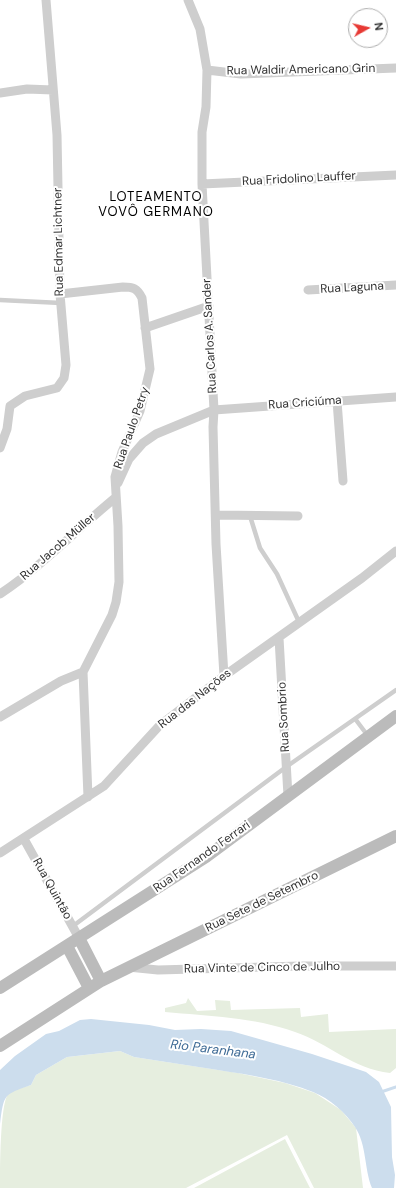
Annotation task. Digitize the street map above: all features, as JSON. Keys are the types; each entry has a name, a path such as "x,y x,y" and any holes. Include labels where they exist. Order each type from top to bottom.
{"main road":[{"name":"Rua Fernando Ferrari","path":"0,988 82,944 206,857 396,716"},
{"name":"Rua Sete de Setembro","path":"0,1046 101,981 396,836"},
{"path":"82,944 101,981"},
{"path":"69,951 89,988"}],"street":[{"name":"Rua Edmar Lichtner","path":"0,448 7,429 10,406 25,396 57,388 64,378 66,365 61,298 57,135 46,0"},
{"name":"Rua Carlos A. Sander","path":"188,0 200,29 207,70 206,106 202,132 202,184 214,410 213,427 217,516 216,544 224,676"},
{"name":"Rua Waldir Americano Grin","path":"207,70 241,74 396,68"},
{"path":"0,93 28,89 53,90"},
{"name":"Rua Fridolino Lauffer","path":"202,184 396,175"},
{"name":"Rua Laguna","path":"308,290 396,285"},
{"name":"Rua Paulo Petry","path":"61,298 123,287 133,287 139,291 142,298 150,369 146,391 140,411 122,452 115,477 119,575 116,602 112,615 83,672"},
{"path":"146,328 209,306"},
{"name":"Rua Criciúma","path":"115,489 129,459 143,443 156,434 214,410 396,397"},
{"path":"337,401 343,481"},
{"name":"Rua Jacob Müller","path":"0,594 26,576 60,548 82,525 116,498"},
{"path":"217,516 298,516"},
{"name":"Rua das Nações","path":"0,853 24,839 104,786 160,725 224,676 300,623 396,551"},
{"name":"Rua Sombrio","path":"279,638 288,796"},
{"path":"0,717 61,680 83,672 88,797"},
{"name":"Rua Quintão","path":"24,839 82,944"},
{"name":"Rua Vinte de Cinco de Julho","path":"128,967 158,970 301,966 396,966"}],"lane":[{"path":"0,300 61,298"},
{"path":"250,516 260,548 277,574 300,623"},
{"path":"72,926 286,767 356,720 396,690"},
{"path":"356,720 369,736"}],"green space":[{"path":"188,998 197,1011 216,1010 215,1000 230,1001 231,1010 300,1008 301,1017 328,1014 329,1032 396,1029 396,1068 390,1073 377,1071 352,1061 319,1042 295,1032 263,1023 231,1018 165,1012 165,1008 186,1003"},
{"path":"120,1051 134,1057 238,1073 285,1083 315,1093 341,1110 356,1128 363,1188 314,1188 287,1135 186,1188 0,1188 0,1153 3,1111 8,1094 16,1089 31,1085 36,1075 67,1057"},
{"path":"285,1139 310,1188 194,1188"}],"water":[{"name":"Rio Paranhana","path":"91,1019 149,1025 175,1030 201,1029 231,1031 312,1054 366,1072 379,1082 391,1107 392,1157 395,1175 394,1188 372,1188 369,1181 364,1149 359,1134 347,1116 337,1106 319,1095 290,1084 266,1078 134,1057 120,1051 67,1057 36,1075 31,1085 15,1091 6,1097 0,1124 0,1070 15,1056 46,1034 59,1031 80,1020"}],"waterway":[{"path":"381,1092 396,1087"}],"district":[{"name":"LOTEAMENTO VOVÔ GERMANO","path":"156,206"}]}
